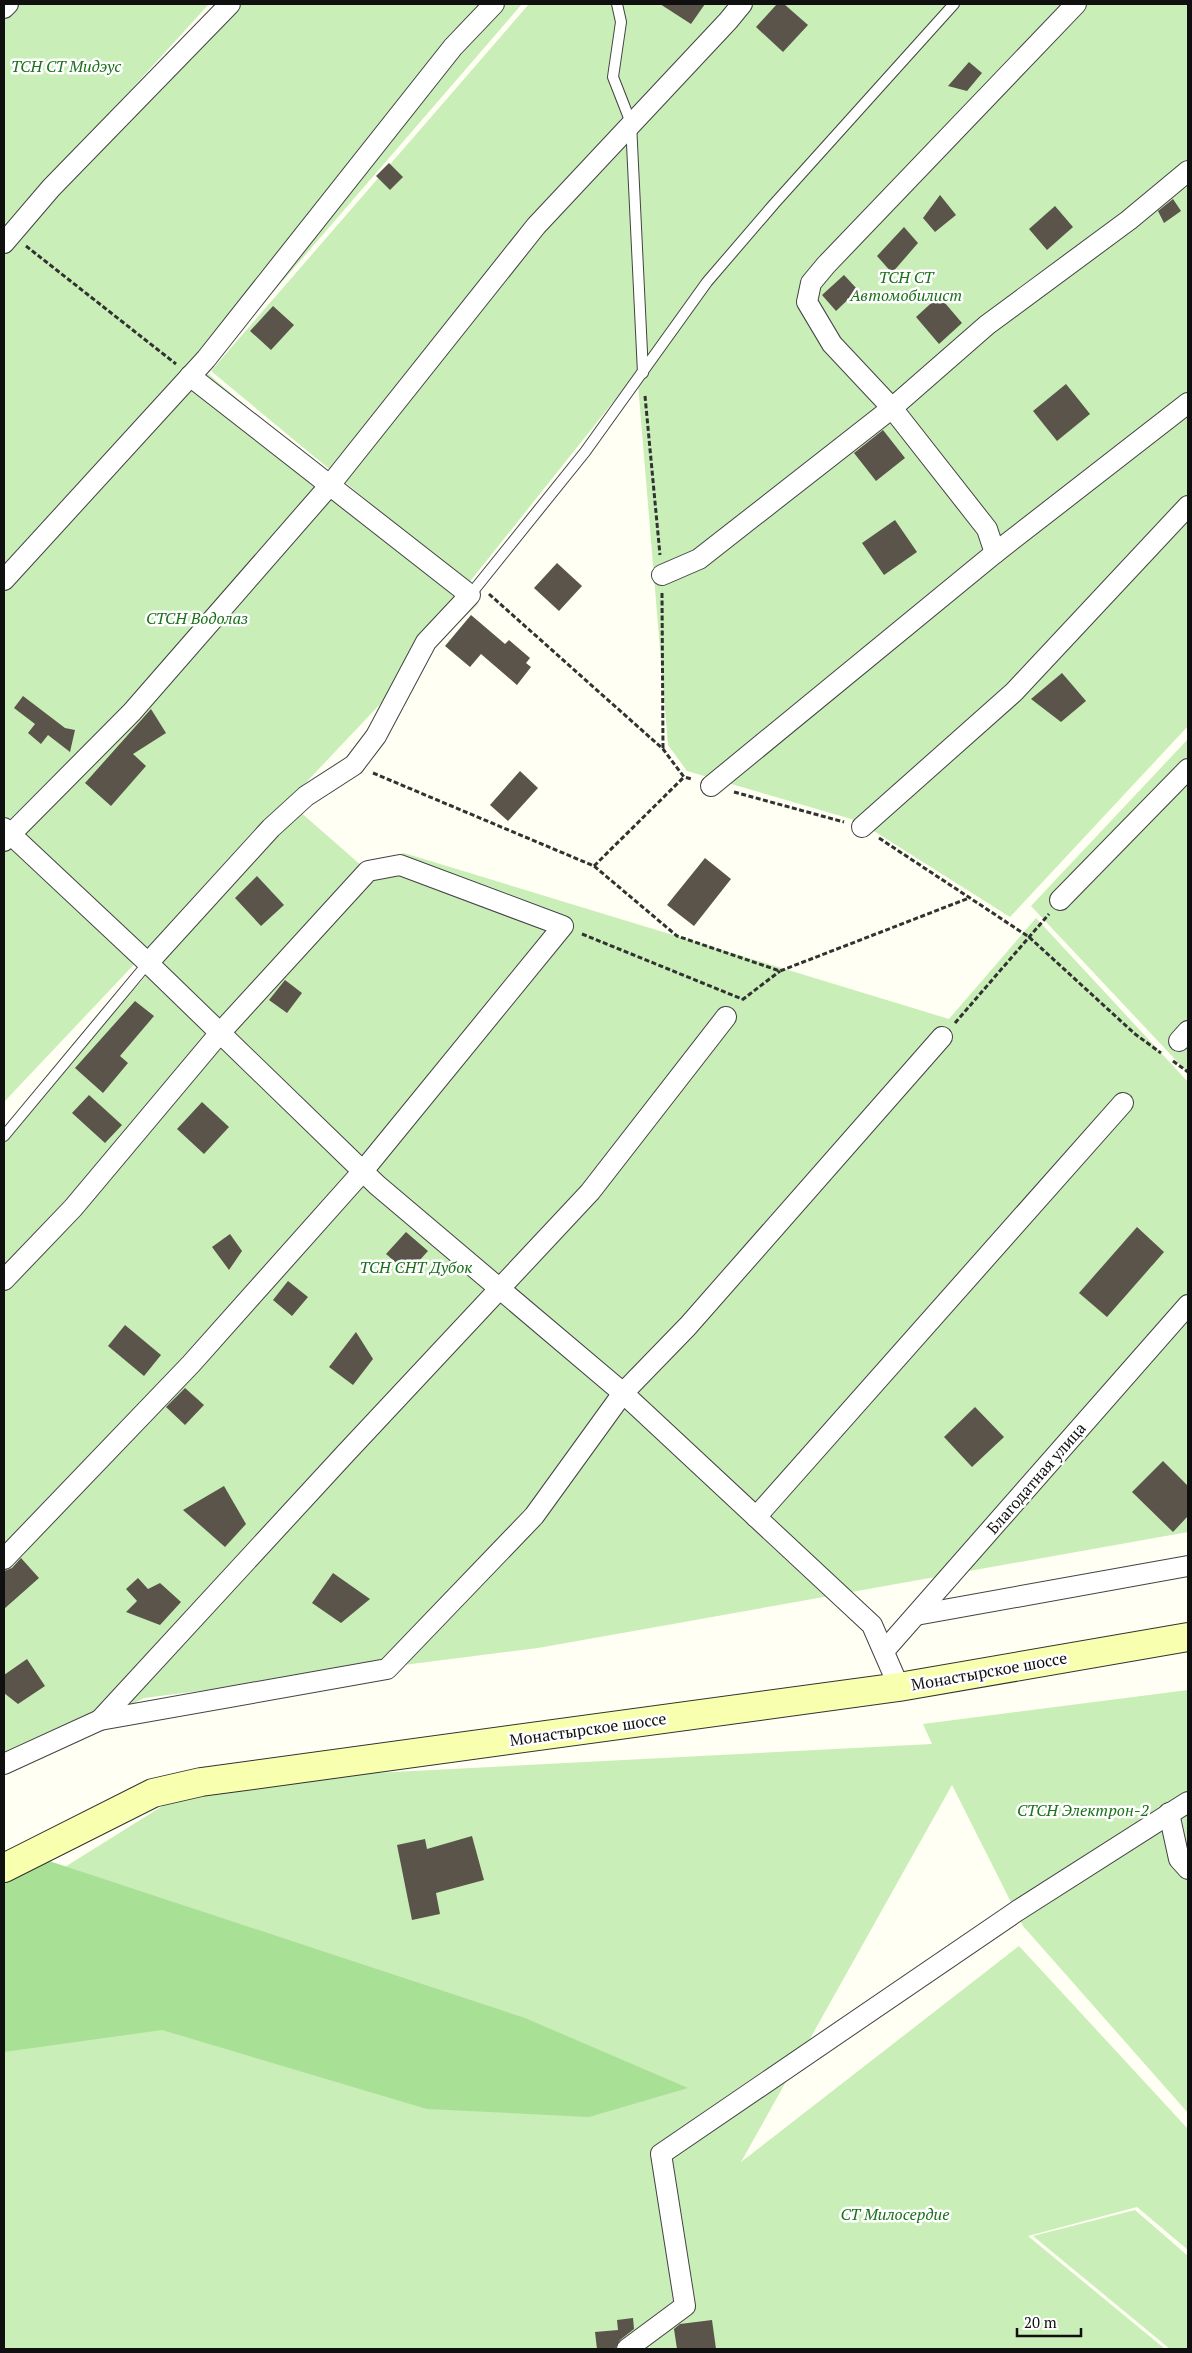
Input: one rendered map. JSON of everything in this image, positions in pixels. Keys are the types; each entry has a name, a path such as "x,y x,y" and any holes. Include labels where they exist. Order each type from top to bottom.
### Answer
{"main road":[{"name":"Монастырское шоссе","path":"4,1868 153,1793 201,1782 899,1686 1188,1637"}],"street":[{"path":"4,8 8,4"},
{"path":"7,239 51,188 230,4"},
{"path":"4,580 190,376 453,47 494,4"},
{"path":"742,4 536,226 330,485 132,712 6,835 148,963 219,1034 364,1171 624,1393 872,1625 899,1686"},
{"path":"995,553 987,530 892,408 832,344 807,302 811,283 991,91 1076,4"},
{"path":"662,575 699,559 892,408 987,326 1130,220 1188,171"},
{"path":"148,963 270,828 306,796 354,765 376,736 426,642 475,590 330,485 190,376"},
{"path":"711,786 995,553 1188,403"},
{"path":"862,827 1014,692 1188,506"},
{"path":"1060,900 1188,769"},
{"path":"4,1280 73,1208 219,1034 368,871 400,865 563,926 364,1171 191,1364 4,1559"},
{"path":"100,1720 590,1192 726,1017"},
{"path":"4,1764 100,1720 387,1670 534,1516 624,1393 688,1326 942,1037"},
{"path":"756,1516 1123,1103"},
{"name":"Благодатная улица","path":"884,1652 1188,1304"},
{"path":"916,1615 1187,1568 1188,1566"},
{"path":"628,2349 685,2306 661,2154 1017,1911 1188,1802"},
{"path":"1169,1813 1180,1859 1188,1869"}],"lane":[{"path":"617,4 621,22 613,77 631,123 643,374"},
{"path":"475,590 579,459 643,374 707,282 774,204 954,4"},
{"path":"4,1136 148,963"}],"path":[{"path":"7,239 190,376"},
{"path":"475,590 663,749 684,777 862,827 1029,937 1135,1034 1188,1072"},
{"path":"354,765 594,866 677,936 780,971"},
{"path":"594,866 684,777"},
{"path":"726,1017 742,999 780,971 969,898"},
{"path":"942,1037 1060,900"},
{"path":"563,926 742,999"}],"green space":[{"name":"ТСН СТ Мидэус","path":"4,4 209,4 4,229"},
{"name":"СТСН Водолаз","path":"218,4 522,4 205,371 478,604 435,646 4,1102 4,236"},
{"name":"ТСН СТ Автомобилист","path":"529,4 1188,4 1188,726 1010,917 858,821 687,771 668,745 637,372 468,584 211,371"},
{"path":"1188,739 1188,1073 1031,906"},
{"name":"ТСН СНТ Дубок","path":"298,810 363,867 404,853 949,1019 1036,918 1188,1082 1188,1532 538,1648 144,1698 4,1771 4,1131"},
{"path":"1188,1690 1188,2113 1023,1926 952,1785 741,2162 1019,1946 1188,2129 1188,2250 1137,2207 1028,2236 1165,2349 650,2349 650,2346 648,2349 4,2349 4,1905 201,1782 932,1744 923,1724"},
{"path":"37,1857 525,2018 688,2088 589,2117 427,2109 162,2030 4,2052 4,1877"},
{"path":"1135,2210 1188,2256 1188,2349 1170,2349 1033,2236"}],"building":[{"path":"660,4 705,4 691,24"},
{"path":"777,4 784,4 808,25 783,52 756,27"},
{"path":"969,62 982,73 967,91 948,86"},
{"path":"389,163 403,177 390,190 376,176"},
{"path":"940,195 956,215 935,232 923,218"},
{"path":"1173,199 1181,211 1164,223 1158,211"},
{"path":"1055,206 1073,227 1047,250 1029,229"},
{"path":"904,227 918,243 892,273 877,256"},
{"path":"844,275 858,290 836,311 822,295"},
{"path":"939,296 962,323 939,344 916,317"},
{"path":"273,306 294,325 271,350 250,331"},
{"path":"1066,384 1090,414 1057,441 1033,411"},
{"path":"883,430 905,458 876,481 854,453"},
{"path":"895,520 917,552 884,575 862,543"},
{"path":"557,563 582,586 559,611 534,588"},
{"path":"471,615 505,644 509,640 530,658 526,663 531,667 517,685 481,654 470,667 445,646"},
{"path":"1062,673 1086,701 1061,722 1031,699"},
{"path":"23,696 65,728 75,730 70,752 48,735 41,744 28,733 35,724 14,708"},
{"path":"151,709 166,733 133,754 146,766 111,806 85,783"},
{"path":"520,771 538,788 508,821 490,805"},
{"path":"705,858 731,879 694,926 667,905"},
{"path":"257,876 284,905 261,926 235,898"},
{"path":"285,980 302,993 287,1013 269,1000"},
{"path":"135,1001 154,1016 120,1056 128,1063 103,1093 75,1068"},
{"path":"89,1095 122,1125 105,1143 72,1113"},
{"path":"202,1102 229,1127 204,1154 177,1129"},
{"path":"1137,1227 1164,1252 1107,1317 1079,1293"},
{"path":"406,1232 428,1251 408,1273 386,1254"},
{"path":"230,1234 242,1251 229,1270 212,1247"},
{"path":"288,1281 308,1297 292,1316 273,1300"},
{"path":"125,1325 161,1355 144,1376 108,1346"},
{"path":"356,1332 373,1359 353,1385 329,1367"},
{"path":"185,1388 204,1405 185,1425 166,1407"},
{"path":"975,1407 1004,1437 972,1467 944,1437"},
{"path":"1163,1461 1188,1486 1188,1516 1173,1532 1132,1492"},
{"path":"224,1486 246,1524 225,1547 183,1510"},
{"path":"21,1558 39,1578 4,1609 4,1571 12,1568"},
{"path":"333,1573 370,1599 341,1623 312,1603"},
{"path":"138,1578 148,1589 160,1583 181,1602 160,1625 126,1612 137,1601 126,1589"},
{"path":"27,1659 45,1686 18,1704 4,1693 4,1675"},
{"path":"472,1836 484,1880 436,1893 440,1914 412,1920 397,1845 425,1839 427,1849"},
{"path":"633,2318 634,2329 620,2340 615,2349 597,2349 595,2332 618,2330 617,2320"},
{"path":"712,2320 716,2349 677,2349 674,2329 680,2324"}],"park label":[{"name":"СТСН Электрон-2","path":"1083,1810"},
{"name":"СТ Милосердие","path":"895,2214"}]}
